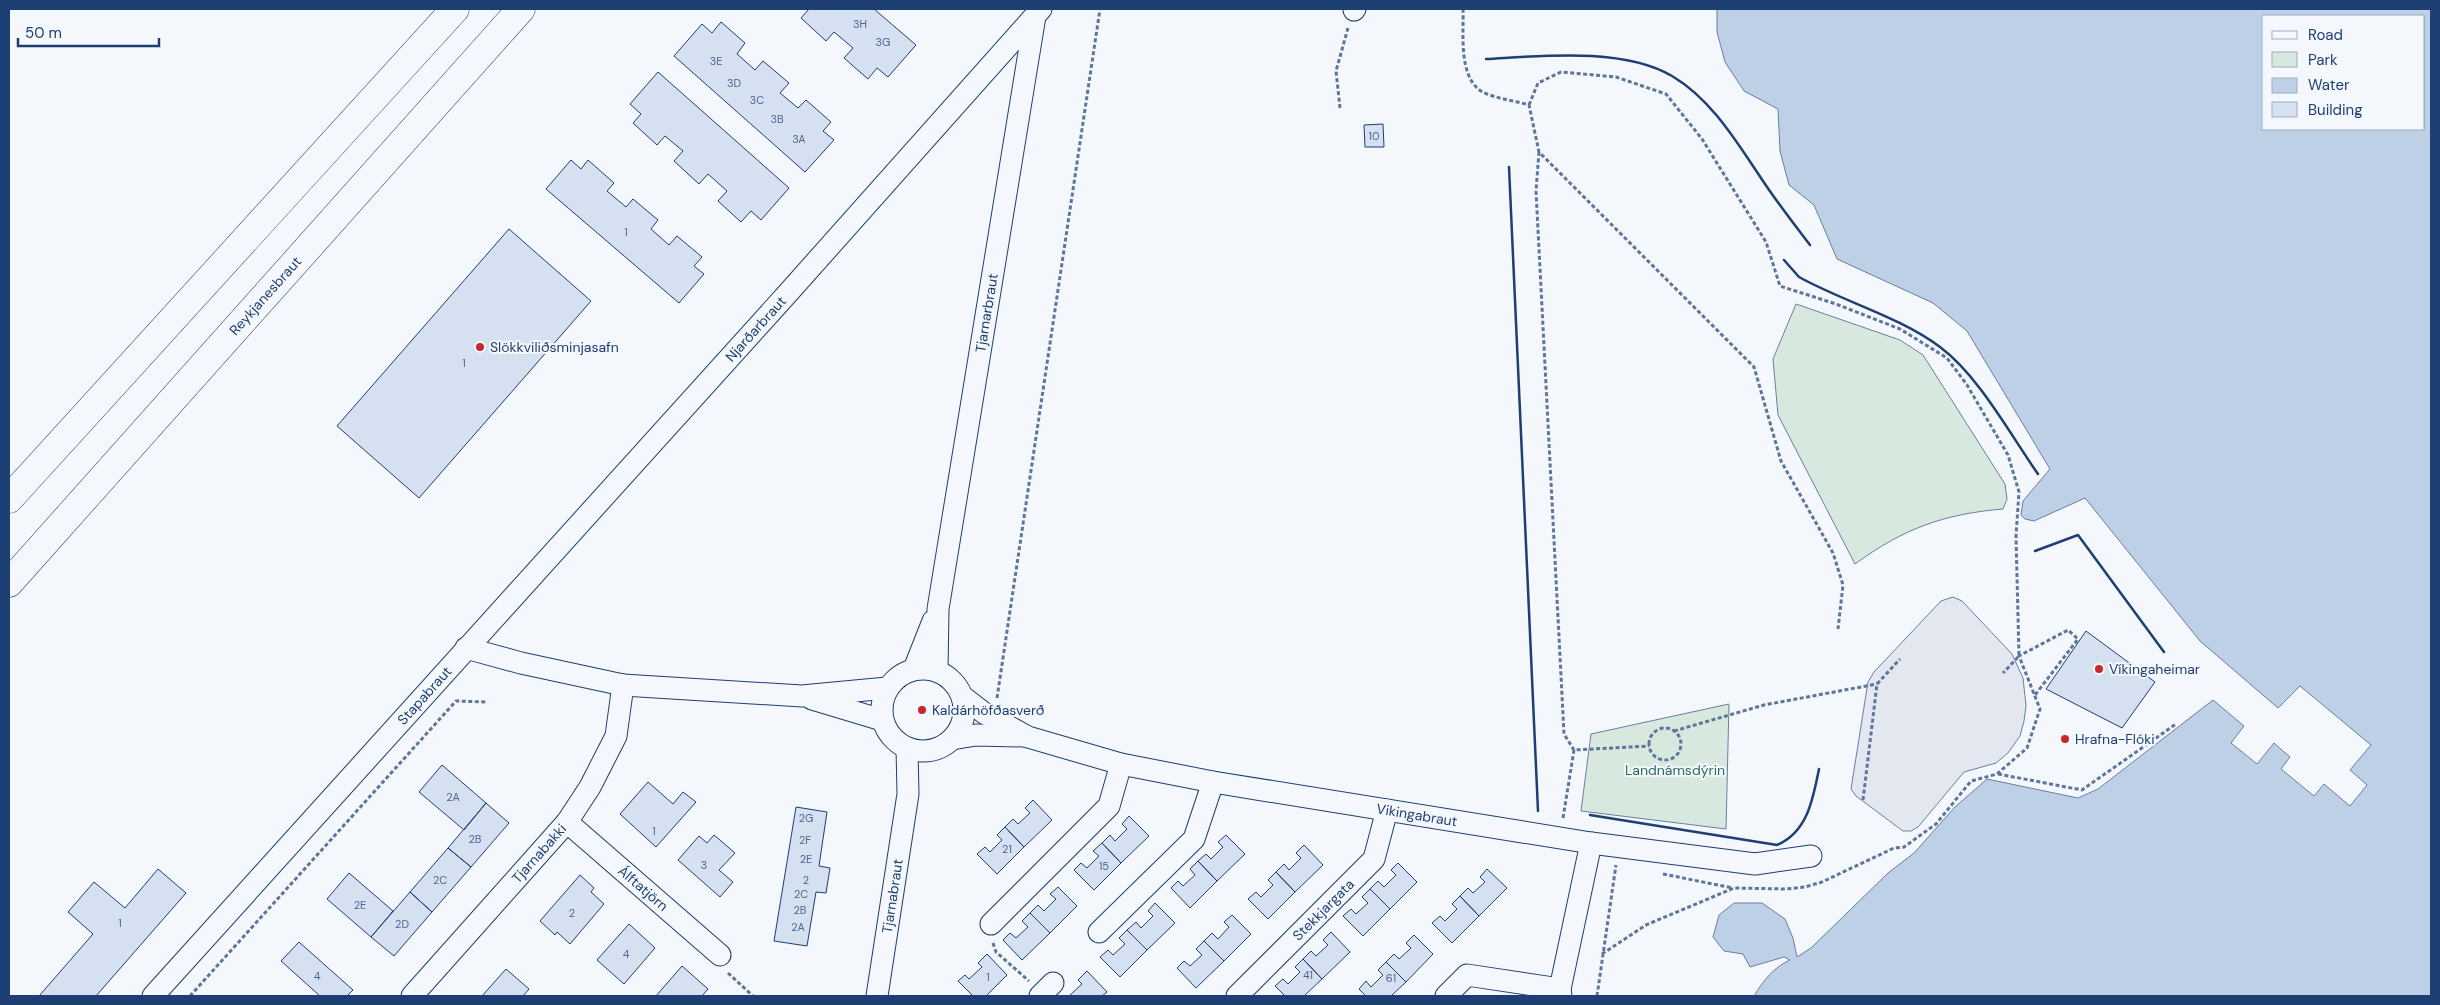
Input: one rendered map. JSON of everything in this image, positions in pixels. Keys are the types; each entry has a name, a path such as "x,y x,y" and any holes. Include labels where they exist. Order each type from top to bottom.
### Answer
{"highway":[{"path":"9,499 455,9"},
{"name":"Reykjanesbraut","path":"9,583 521,9"}],"street":[{"name":"Tjarnarbraut","path":"937,670 938,609 1038,12"},
{"name":"Njarðarbraut","path":"466,648 788,293 1038,12"},
{"name":"Tjarnarbraut","path":"914,669 938,609"},
{"path":"466,648 521,663 623,685 802,696 887,688"},
{"name":"Stapabraut","path":"153,996 466,648"},
{"path":"914,669 937,670 956,685 962,696 963,719 952,739 943,746 932,750 919,751 907,748 896,742 887,732 882,720 883,698 887,688 894,679 914,669"},
{"name":"Tjarnabakki","path":"412,996 567,822 590,787 616,736 623,685"},
{"path":"802,696 882,720"},
{"name":"Vikingabraut","path":"962,696 992,717 1028,737 1121,764 1213,782 1559,838 1589,851 1755,864 1811,856"},
{"name":"Vikingabraut","path":"952,739 976,734 1028,737"},
{"name":"Tjarnabraut","path":"877,996 908,794 907,748"},
{"name":"Tjarnabraut","path":"908,794 932,750"},
{"path":"991,924 1109,806 1121,764"},
{"path":"1099,932 1194,839 1213,782"},
{"name":"Stekkjargata","path":"1237,996 1374,859 1387,810"},
{"name":"Álftatjörn","path":"567,822 720,954"},
{"path":"1446,996 1467,975 1561,993 1589,851"}],"path":[{"path":"992,717 1002,675 1100,9"},
{"path":"1340,108 1336,71 1354,9"},
{"path":"1463,9 1466,67 1473,84 1487,94 1529,105"},
{"path":"1559,838 1574,750 1564,734 1536,191 1539,152 1529,105 1538,83 1561,72 1616,77 1666,94 1702,139 1766,242 1780,286 1836,304 1900,329 1947,358 1967,385 2008,455 2019,492 2016,536 2019,656 2040,710 2026,748 1997,774"},
{"path":"1539,152 1754,367 1780,461 1836,561 1843,585 1838,629"},
{"path":"2003,673 2019,656 2068,630 2078,639 2035,695"},
{"path":"1674,731 1680,740 1678,753 1669,760 1658,759 1650,751 1649,746 1650,737 1659,729 1664,728 1674,731 1764,704 1876,684 1900,659"},
{"path":"1863,800 1876,684"},
{"path":"190,996 456,701 486,702"},
{"path":"1661,874 1734,888 1786,890 1822,882 1894,848 1904,847 1936,824 1971,781 1997,774 2082,790 2176,724"},
{"path":"1574,750 1649,746"},
{"path":"1589,851 1616,865 1625,867"},
{"path":"1597,996 1616,865"},
{"path":"1602,954 1646,925 1734,888"},
{"path":"991,924 992,941 996,952 1045,991"},
{"path":"720,954 725,971 753,996"}],"green space":[{"path":"1796,304 1900,340 1923,355 2005,484 2007,499 2003,509 1961,515 1925,525 1890,541 1855,564 1778,415 1773,359"},
{"name":"Landnámsdýrin","path":"1729,704 1726,829 1581,811 1591,734"}],"shaded area":[{"path":"1953,597 1962,601 2012,654 2023,678 2026,706 2024,721 2020,736 2008,753 1996,763 1964,772 1918,827 1911,831 1903,831 1856,796 1851,789 1868,682 1874,672 1941,601"}],"water":[{"path":"1717,9 2431,9 2431,996 1754,996 1769,975 1779,966 1790,960 1784,957 1750,967 1743,954 1724,951 1713,937 1719,915 1734,903 1762,903 1785,919 1793,938 1797,957 1811,948 1888,873 1914,853 1955,807 1987,779 2078,798 2098,789 2213,700 2244,726 2231,743 2257,764 2274,743 2290,757 2281,769 2314,796 2324,784 2350,806 2367,785 2350,770 2371,745 2300,686 2278,708 2200,641 2085,498 2034,521 2025,519 2021,515 2023,501 2050,469 1967,331 1933,303 1837,259 1814,205 1789,185 1780,151 1778,109 1744,91 1725,62 1717,32"}],"building":[{"path":"809,9 874,9 916,45 888,77 877,68 868,79 844,58 853,48 834,32 826,41 801,18"},
{"path":"721,22 745,43 737,54 755,70 763,61 789,83 780,93 798,108 806,100 831,122 823,131 834,140 805,172 674,56 702,24 712,33"},
{"path":"658,72 789,188 761,220 751,211 741,222 718,201 727,191 708,174 699,184 674,161 683,151 665,136 657,145 633,123 641,114 630,104"},
{"path":"1383,124 1384,147 1365,147 1364,125"},
{"path":"571,160 581,169 588,160 614,183 607,191 626,207 633,199 658,220 651,229 669,245 677,236 702,257 694,266 704,274 679,303 546,189"},
{"path":"509,229 591,301 419,498 337,426"},
{"name":"Víkingaheimar","path":"2086,631 2155,682 2122,728 2046,689"},
{"path":"442,765 486,803 464,830 419,792"},
{"path":"648,782 673,804 683,792 696,802 656,847 620,814"},
{"path":"1033,800 1052,820 1024,847 1005,827 1013,819 1018,824 1030,813 1025,808"},
{"path":"486,803 509,823 471,867 448,848"},
{"path":"796,807 827,812 819,866 830,868 826,893 816,892 807,946 774,941"},
{"path":"1129,816 1149,836 1121,863 1102,843 1110,835 1115,841 1127,829 1122,824"},
{"path":"1005,827 1024,847 997,874 977,854 985,847 990,852 1002,840 997,835"},
{"path":"714,835 735,853 719,870 733,882 720,897 678,860 699,836 707,843"},
{"path":"1226,835 1245,854 1217,881 1198,861 1206,854 1211,859 1223,847 1218,842"},
{"path":"1102,843 1121,863 1094,890 1074,870 1081,863 1087,868 1099,856 1093,851"},
{"path":"1304,845 1323,865 1295,892 1276,872 1284,864 1289,870 1301,858 1296,853"},
{"path":"448,848 471,867 432,912 410,892"},
{"path":"1198,861 1217,881 1190,908 1171,888 1178,881 1183,886 1195,875 1190,869"},
{"path":"1398,863 1417,882 1390,909 1370,889 1378,881 1384,887 1396,875 1391,870"},
{"path":"158,869 186,893 96,996 39,996 93,934 68,912 94,882 125,908"},
{"path":"1487,869 1507,888 1479,916 1460,896 1468,888 1473,893 1485,882 1480,877"},
{"path":"1276,872 1295,892 1268,919 1248,899 1256,892 1261,897 1273,885 1268,880"},
{"path":"349,873 393,911 371,937 327,899"},
{"path":"580,875 594,888 591,892 604,904 570,944 557,932 555,935 540,921"},
{"path":"1058,887 1077,906 1050,933 1030,913 1038,905 1044,911 1056,899 1050,894"},
{"path":"1370,889 1390,909 1363,936 1343,916 1351,909 1356,914 1368,903 1362,897"},
{"path":"410,892 432,912 394,956 371,937"},
{"path":"1460,896 1479,916 1452,943 1432,923 1440,916 1445,921 1457,909 1452,904"},
{"path":"1155,903 1175,923 1147,950 1127,930 1136,922 1141,928 1153,916 1148,911"},
{"path":"1030,913 1050,933 1022,960 1003,940 1010,933 1016,938 1028,927 1022,921"},
{"path":"1232,915 1251,934 1224,961 1204,941 1212,933 1218,939 1229,927 1224,922"},
{"path":"629,924 655,948 624,984 597,960"},
{"path":"1127,930 1147,950 1120,977 1100,957 1108,950 1113,955 1125,944 1119,938"},
{"path":"1331,932 1350,952 1322,979 1303,959 1311,951 1316,956 1328,945 1323,940"},
{"path":"1414,935 1433,954 1406,982 1386,962 1394,954 1399,959 1411,948 1406,943"},
{"path":"1204,941 1224,961 1196,988 1177,968 1184,961 1190,966 1202,955 1196,949"},
{"path":"299,942 353,990 347,996 320,996 281,961"},
{"path":"987,954 1007,975 986,996 973,996 958,981 965,975 969,979 982,967 978,963"},
{"path":"1303,959 1322,979 1304,996 1285,996 1275,986 1283,979 1288,984 1300,972 1295,967"},
{"path":"1386,962 1406,982 1391,996 1366,996 1359,989 1366,981 1371,987 1383,975 1378,970"},
{"path":"682,966 708,989 702,996 656,996"},
{"path":"506,969 529,989 523,996 482,996"},
{"path":"1087,971 1107,992 1102,996 1069,996 1082,984 1078,980"}],"wall":[{"path":"1486,59 1556,55 1606,57 1652,67 1672,76 1699,96 1722,122 1810,245"},
{"path":"1509,167 1538,811"},
{"path":"1784,260 1799,277 1889,318 1924,336 1940,347 1954,359 1980,389 2038,474"},
{"path":"2035,551 2078,535 2164,652"},
{"path":"1590,815 1777,845 1796,832 1802,823 1811,802 1819,769"}],"place":[{"name":"Slökkviliðsminjasafn","path":"480,347"},
{"name":"Víkingaheimar","path":"2099,669"},
{"name":"Kaldárhöfðasverð","path":"922,710"},
{"name":"Hrafna-Flóki","path":"2065,739"}]}
